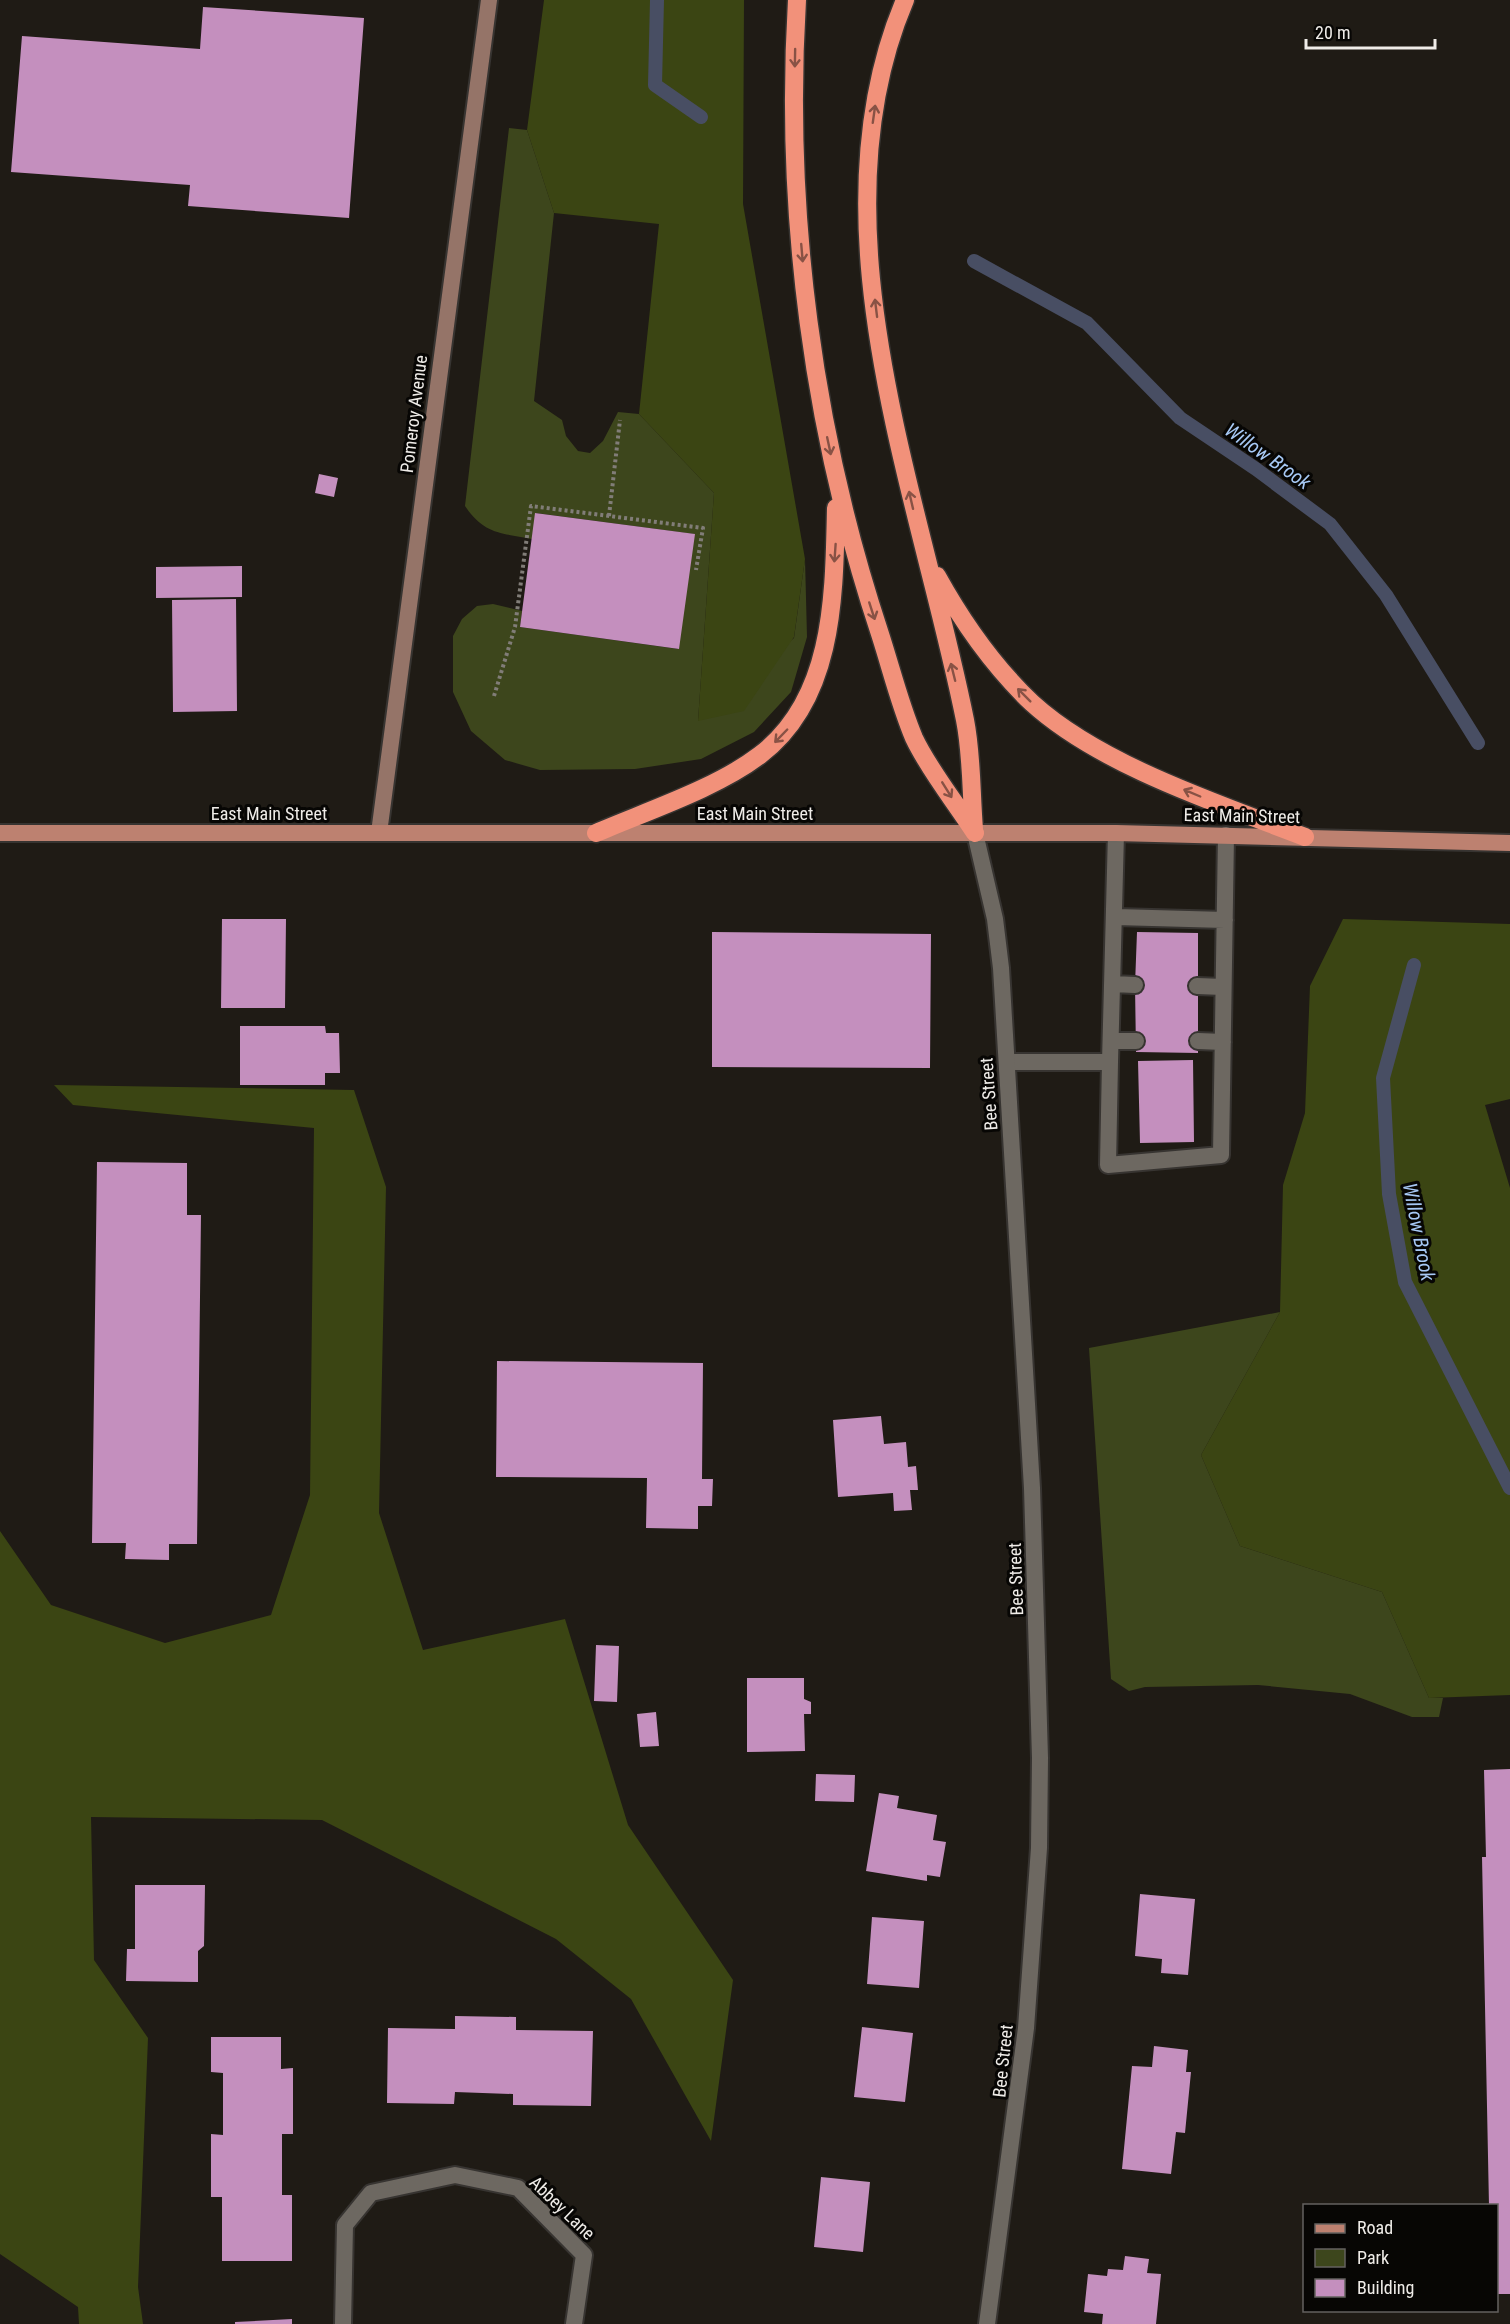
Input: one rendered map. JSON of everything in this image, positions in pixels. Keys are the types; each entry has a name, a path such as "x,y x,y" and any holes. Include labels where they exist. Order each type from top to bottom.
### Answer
{"highway":[{"path":"797,0 794,91 802,257 811,340 835,473 860,572 915,738 975,833"},
{"path":"905,0 886,51 873,116 868,196 869,235 887,384 925,556 966,722 975,833"},
{"path":"596,833 679,798 744,765 775,742 798,717 815,682 826,636 835,541 835,473"},
{"path":"925,556 961,619 983,649 1018,689 1050,718 1145,772 1305,837"}],"main road":[{"name":"Pomeroy Avenue","path":"379,833 489,0"},
{"name":"East Main Street","path":"0,833 1116,833 1510,843"}],"street":[{"name":"Bee Street","path":"975,833 995,919 1007,1062 1032,1488 1040,1758 1038,1870 1026,2028 987,2324"},
{"path":"1116,833 1116,917 1108,1165 1221,1155 1226,835"},
{"path":"1116,917 1225,920"},
{"path":"1113,984 1135,985"},
{"path":"1197,986 1223,987"},
{"path":"1112,1041 1136,1041"},
{"path":"1198,1041 1223,1042"},
{"path":"1007,1062 1110,1062"},
{"name":"Abbey Lane","path":"343,2324 345,2225 371,2193 455,2175 518,2188 584,2254 573,2324"}],"path":[{"path":"609,516 620,420"},
{"path":"494,696 515,627 531,506 703,528 696,570"}],"green space":[{"path":"544,0 744,0 743,204 805,559 794,637 744,711 698,721 714,493 639,414 659,224 554,213 527,130"},
{"path":"509,128 527,130 554,213 534,401 562,420 566,436 578,451 590,453 603,441 618,412 639,414 714,493 698,721 794,638 805,559 807,637 791,692 754,732 701,759 635,769 540,770 505,760 471,731 453,692 453,636 462,619 477,606 493,604 522,611 520,627 678,649 694,534 536,513 532,539 494,531 479,522 465,506"},
{"path":"1343,919 1510,924 1510,1099 1485,1105 1510,1188 1510,1695 1429,1698 1382,1592 1240,1546 1201,1455 1280,1312 1283,1185 1305,1113 1310,986"},
{"path":"54,1085 354,1090 386,1187 379,1513 423,1650 565,1619 628,1825 733,1980 711,2141 631,1999 556,1939 322,1820 91,1817 94,1960 148,2038 138,2287 143,2324 79,2324 78,2307 0,2254 0,1531 51,1605 165,1643 271,1615 310,1495 314,1128 73,1105"},
{"path":"1280,1312 1201,1455 1240,1546 1382,1592 1429,1698 1443,1698 1439,1717 1412,1717 1350,1694 1258,1685 1145,1687 1129,1691 1111,1679 1089,1348"}],"building":[{"path":"203,7 364,18 349,218 188,206 190,185 11,172 22,36 200,49"},
{"path":"319,474 338,478 334,497 315,493"},
{"path":"535,513 695,534 679,649 520,627"},
{"path":"242,566 242,597 156,598 156,567"},
{"path":"236,599 237,711 173,712 172,600"},
{"path":"222,919 286,919 285,1008 221,1008"},
{"path":"712,932 931,934 930,1068 712,1067"},
{"path":"1137,932 1198,933 1198,1053 1136,1052"},
{"path":"240,1026 325,1026 326,1033 339,1033 340,1073 325,1073 325,1085 240,1085"},
{"path":"1193,1060 1194,1142 1140,1143 1138,1061"},
{"path":"97,1162 187,1163 187,1215 201,1215 197,1544 169,1544 169,1560 125,1559 126,1543 92,1543"},
{"path":"497,1361 703,1363 702,1479 713,1479 712,1506 698,1506 698,1529 646,1528 647,1478 496,1477"},
{"path":"881,1416 884,1444 906,1442 908,1467 916,1466 918,1490 910,1490 912,1510 894,1511 893,1493 838,1497 833,1420"},
{"path":"596,1645 619,1646 617,1702 594,1701"},
{"path":"747,1678 804,1678 804,1699 811,1702 811,1714 804,1714 805,1751 747,1752"},
{"path":"656,1712 659,1746 640,1747 637,1714"},
{"path":"1510,1769 1510,2294 1498,2294 1498,2204 1489,2204 1482,1857 1486,1857 1484,1770"},
{"path":"816,1774 855,1775 854,1802 815,1801"},
{"path":"879,1793 899,1796 897,1808 937,1815 933,1840 946,1842 940,1877 927,1875 927,1881 866,1871"},
{"path":"135,1885 205,1885 204,1946 198,1951 198,1982 126,1981 127,1949 135,1949"},
{"path":"1140,1894 1195,1899 1188,1975 1161,1973 1162,1959 1135,1956"},
{"path":"872,1917 924,1921 919,1988 867,1984"},
{"path":"455,2016 516,2017 516,2030 593,2031 591,2106 513,2105 513,2094 455,2092 454,2104 387,2103 388,2028 455,2029"},
{"path":"862,2027 913,2033 905,2102 854,2097"},
{"path":"211,2037 281,2037 281,2069 293,2068 293,2134 282,2134 282,2195 292,2195 292,2261 222,2261 222,2197 211,2197 211,2134 223,2135 223,2073 211,2072"},
{"path":"1154,2046 1188,2050 1186,2072 1191,2072 1185,2133 1176,2132 1171,2174 1122,2169 1132,2066 1152,2067"},
{"path":"821,2177 870,2182 863,2252 814,2247"},
{"path":"1125,2256 1149,2259 1147,2273 1161,2274 1156,2324 1102,2324 1103,2314 1084,2312 1088,2274 1107,2276 1108,2269 1123,2270"},
{"path":"292,2319 292,2324 235,2324 235,2322"}],"waterway":[{"name":"Willow Brook","path":"657,0 655,85 701,117"},
{"name":"Willow Brook","path":"974,261 1087,323 1180,418 1256,469 1330,524 1386,595 1478,743"},
{"name":"Willow Brook","path":"1414,965 1383,1078 1389,1194 1405,1282 1510,1488"}]}
